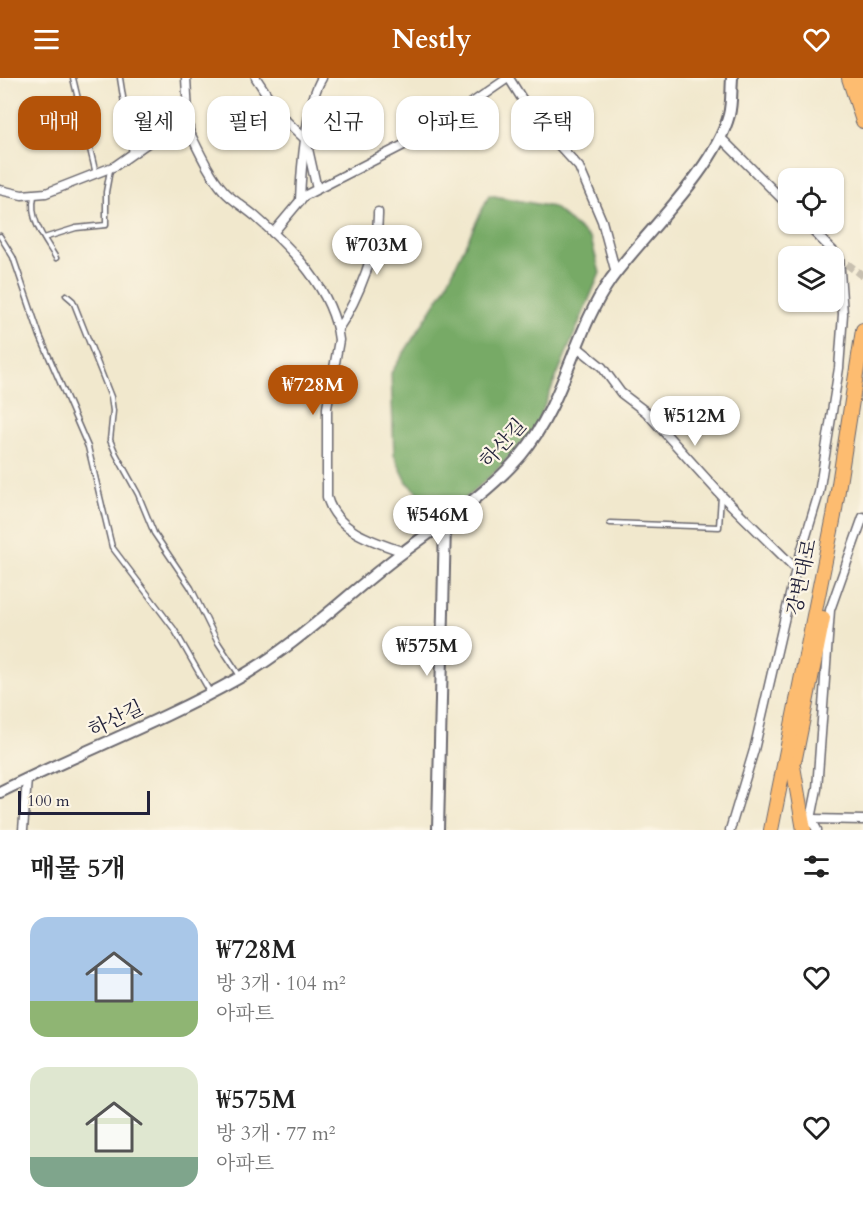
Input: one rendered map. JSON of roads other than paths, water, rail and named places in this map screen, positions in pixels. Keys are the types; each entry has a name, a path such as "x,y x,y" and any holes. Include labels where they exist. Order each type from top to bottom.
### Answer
{"highway":[{"path":"849,78 863,121"},
{"path":"861,78 863,90"},
{"name":"강변대로","path":"771,830 834,516 863,330"},
{"name":"강변대로","path":"778,830 793,766 863,403"},
{"path":"793,766 808,825"},
{"path":"765,830 780,790"}],"street":[{"path":"186,78 187,96"},
{"path":"256,78 281,116 302,136"},
{"path":"315,96 322,78"},
{"path":"273,233 300,201 317,189 431,132 508,78 534,118 579,167 602,221 616,273"},
{"name":"하산길","path":"0,792 240,677 300,636 404,552 445,524 520,456 542,428 600,294 708,161 729,114 732,78"},
{"path":"720,137 778,195"},
{"path":"195,142 225,192 273,233 309,270 324,295 338,329 338,354 327,408 327,497 331,508 345,526 404,552"},
{"path":"0,190 34,196 96,175 139,150"},
{"path":"300,201 304,150"},
{"path":"308,150 317,189"},
{"path":"338,329 352,306 372,249 378,226 378,212"},
{"path":"816,234 828,246"},
{"path":"730,830 754,750 796,569 819,493 839,368 843,312"},
{"path":"576,346 602,367 621,393 646,412 721,495 796,569"},
{"path":"808,825 817,789 830,610 863,517"},
{"path":"438,830 445,524"},
{"path":"23,830 27,779"},
{"path":"808,825 824,819 863,820"},
{"path":"808,825 817,830"}],"lane":[{"path":"73,78 96,175"},
{"path":"120,78 133,155"},
{"path":"44,238 76,228 106,225 106,192 111,168"},
{"path":"34,196 33,212 56,258"},
{"path":"0,236 13,257 43,344 88,447 112,547 174,629 210,692"},
{"path":"66,295 73,301 111,397 113,411 110,440 116,454 138,494 154,533 191,588 217,641 240,677"},
{"path":"610,523 719,527 721,495"}],"tunnel":[{"path":"847,264 863,276"}]}
